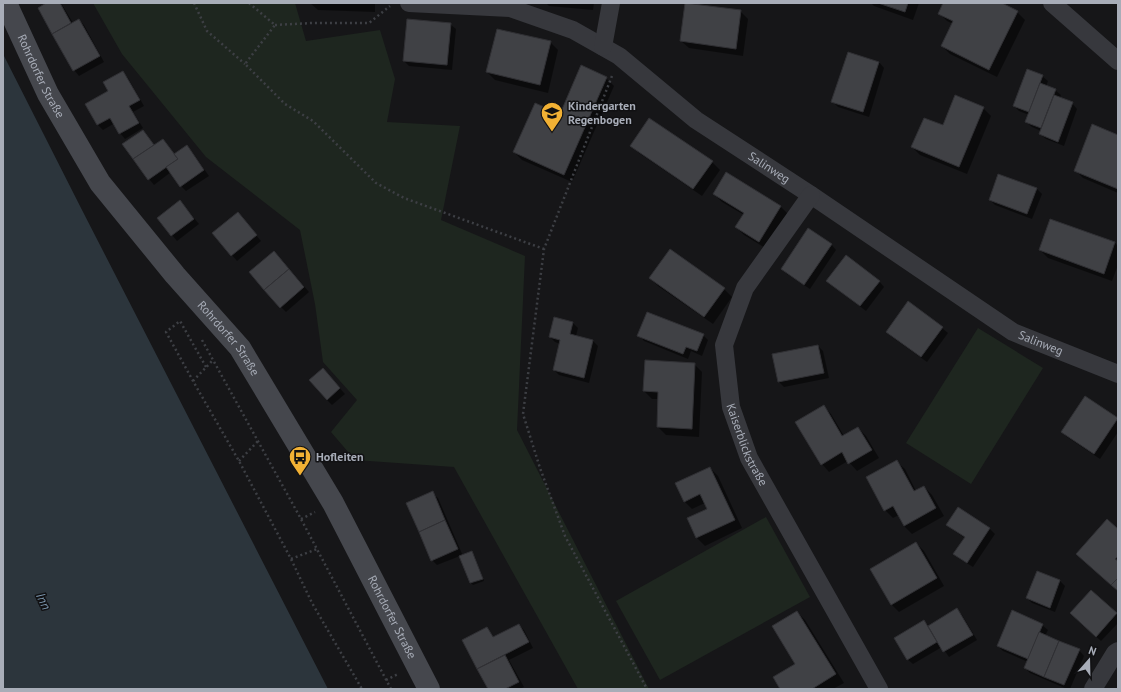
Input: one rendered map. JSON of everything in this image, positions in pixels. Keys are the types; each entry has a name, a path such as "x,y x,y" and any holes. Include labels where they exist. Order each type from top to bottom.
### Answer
{"main road":[{"name":"Rohrdorfer Straße","path":"6,3 48,94 100,183 175,275 240,348 333,503 429,689"}],"street":[{"name":"Salinweg","path":"409,3 510,8 573,30 620,56 696,120 811,195 1013,332 1118,374"},
{"path":"603,47 611,3"},
{"path":"1052,3 1118,61"},
{"name":"Kaiserblickstraße","path":"811,195 744,288 724,346 732,407 749,458 879,689"},
{"path":"1094,689 1115,653 1118,651"}],"path":[{"path":"194,3 207,31 245,64 285,104 313,121 376,183 404,198 544,249"},
{"path":"249,3 275,26"},
{"path":"245,64 275,26 312,22 369,23 395,3"},
{"path":"620,56 544,249 523,414 540,468 565,536 647,689"},
{"path":"206,367 180,321 166,332 239,461 291,559 312,603 362,689"},
{"path":"202,339 317,549 391,689"},
{"path":"193,381 213,360"},
{"path":"239,461 258,441"},
{"path":"291,559 317,549"}],"shaded area":[{"path":"93,3 295,3 306,41 380,30 395,79 387,122 460,126 441,220 525,256 517,430 649,689 578,689 454,467 355,460 331,432 357,400 323,362 315,304 300,230 206,157 122,54"},
{"path":"978,328 1043,368 971,484 906,443"},
{"path":"766,517 810,597 660,680 616,601"}],"water":[{"name":"Inn","path":"3,54 82,210 328,689 3,689"}],"building":[{"path":"46,3 60,3 71,23 52,34 38,8"},
{"path":"685,3 741,10 736,49 680,41"},
{"path":"878,3 908,3 905,12"},
{"path":"943,3 1002,3 1018,11 989,70 941,46 953,21 938,14"},
{"path":"79,19 100,56 73,71 52,34"},
{"path":"407,19 451,23 447,65 403,61"},
{"path":"497,29 551,41 540,85 486,72"},
{"path":"848,52 879,62 863,112 831,102"},
{"name":"Kindergarten Regenbogen","path":"581,65 607,77 564,175 513,152 535,103 560,114"},
{"path":"1027,69 1043,75 1029,112 1013,106"},
{"path":"123,71 140,100 129,106 139,123 119,134 110,118 97,125 85,104 108,91 103,82"},
{"path":"1040,83 1056,89 1041,128 1025,122"},
{"path":"955,95 984,107 959,167 911,147 924,118 943,125"},
{"path":"1054,95 1073,102 1058,142 1039,134"},
{"path":"649,118 713,161 693,189 630,146"},
{"path":"1092,124 1118,135 1118,189 1074,171"},
{"path":"143,130 154,145 133,159 122,144"},
{"path":"163,139 178,159 148,180 133,159"},
{"path":"187,145 204,170 180,187 166,167 178,159 174,154"},
{"path":"726,172 781,206 759,242 735,227 744,213 713,194"},
{"path":"998,174 1037,188 1027,214 989,200"},
{"path":"180,200 194,219 171,236 157,218"},
{"path":"238,212 257,235 231,256 212,233"},
{"path":"1050,219 1115,242 1104,274 1039,250"},
{"path":"808,228 832,244 804,285 781,269"},
{"path":"670,249 725,288 704,317 649,278"},
{"path":"274,251 289,269 264,290 249,272"},
{"path":"846,255 880,281 860,306 826,281"},
{"path":"289,269 304,287 280,308 264,290"},
{"path":"908,301 943,327 921,357 886,332"},
{"path":"647,312 704,334 697,351 686,347 683,354 637,336"},
{"path":"554,317 573,322 570,334 593,340 584,378 553,370 560,340 549,337"},
{"path":"818,345 824,373 778,382 772,354"},
{"path":"645,360 695,363 692,429 657,427 658,392 643,391"},
{"path":"323,368 340,388 327,400 309,380"},
{"path":"1085,396 1118,418 1094,454 1061,432"},
{"path":"824,405 842,436 858,427 872,450 848,464 842,452 821,465 795,422"},
{"path":"897,460 914,491 924,486 936,508 904,526 893,506 884,511 866,477"},
{"path":"710,467 735,520 696,538 687,518 707,509 700,494 684,502 675,483"},
{"path":"433,491 445,520 419,532 406,503"},
{"path":"958,507 990,528 967,563 953,554 965,537 946,525"},
{"path":"1107,519 1118,529 1118,556 1115,559 1118,561 1118,578 1111,585 1076,554"},
{"path":"445,520 458,549 431,561 419,532"},
{"path":"916,542 937,578 891,605 870,569"},
{"path":"472,551 483,579 470,583 459,556"},
{"path":"1037,571 1060,580 1050,608 1026,598"},
{"path":"1118,578 1118,591 1111,585"},
{"path":"1091,590 1117,613 1096,637 1070,613"},
{"path":"957,608 973,635 943,652 928,626"},
{"path":"1012,610 1043,624 1028,659 997,646"},
{"path":"797,611 836,674 812,689 780,689 773,677 795,664 772,626"},
{"path":"924,620 937,642 907,660 894,638"},
{"path":"519,624 529,642 477,669 462,640 487,627 493,637"},
{"path":"1039,632 1059,641 1044,677 1024,668"},
{"path":"1059,641 1080,649 1064,685 1044,677"},
{"path":"505,655 519,682 505,689 488,689 477,669"}],"place":[{"name":"Kindergarten Regenbogen","path":"552,132"},
{"name":"Hofleiten","path":"300,476"}]}
